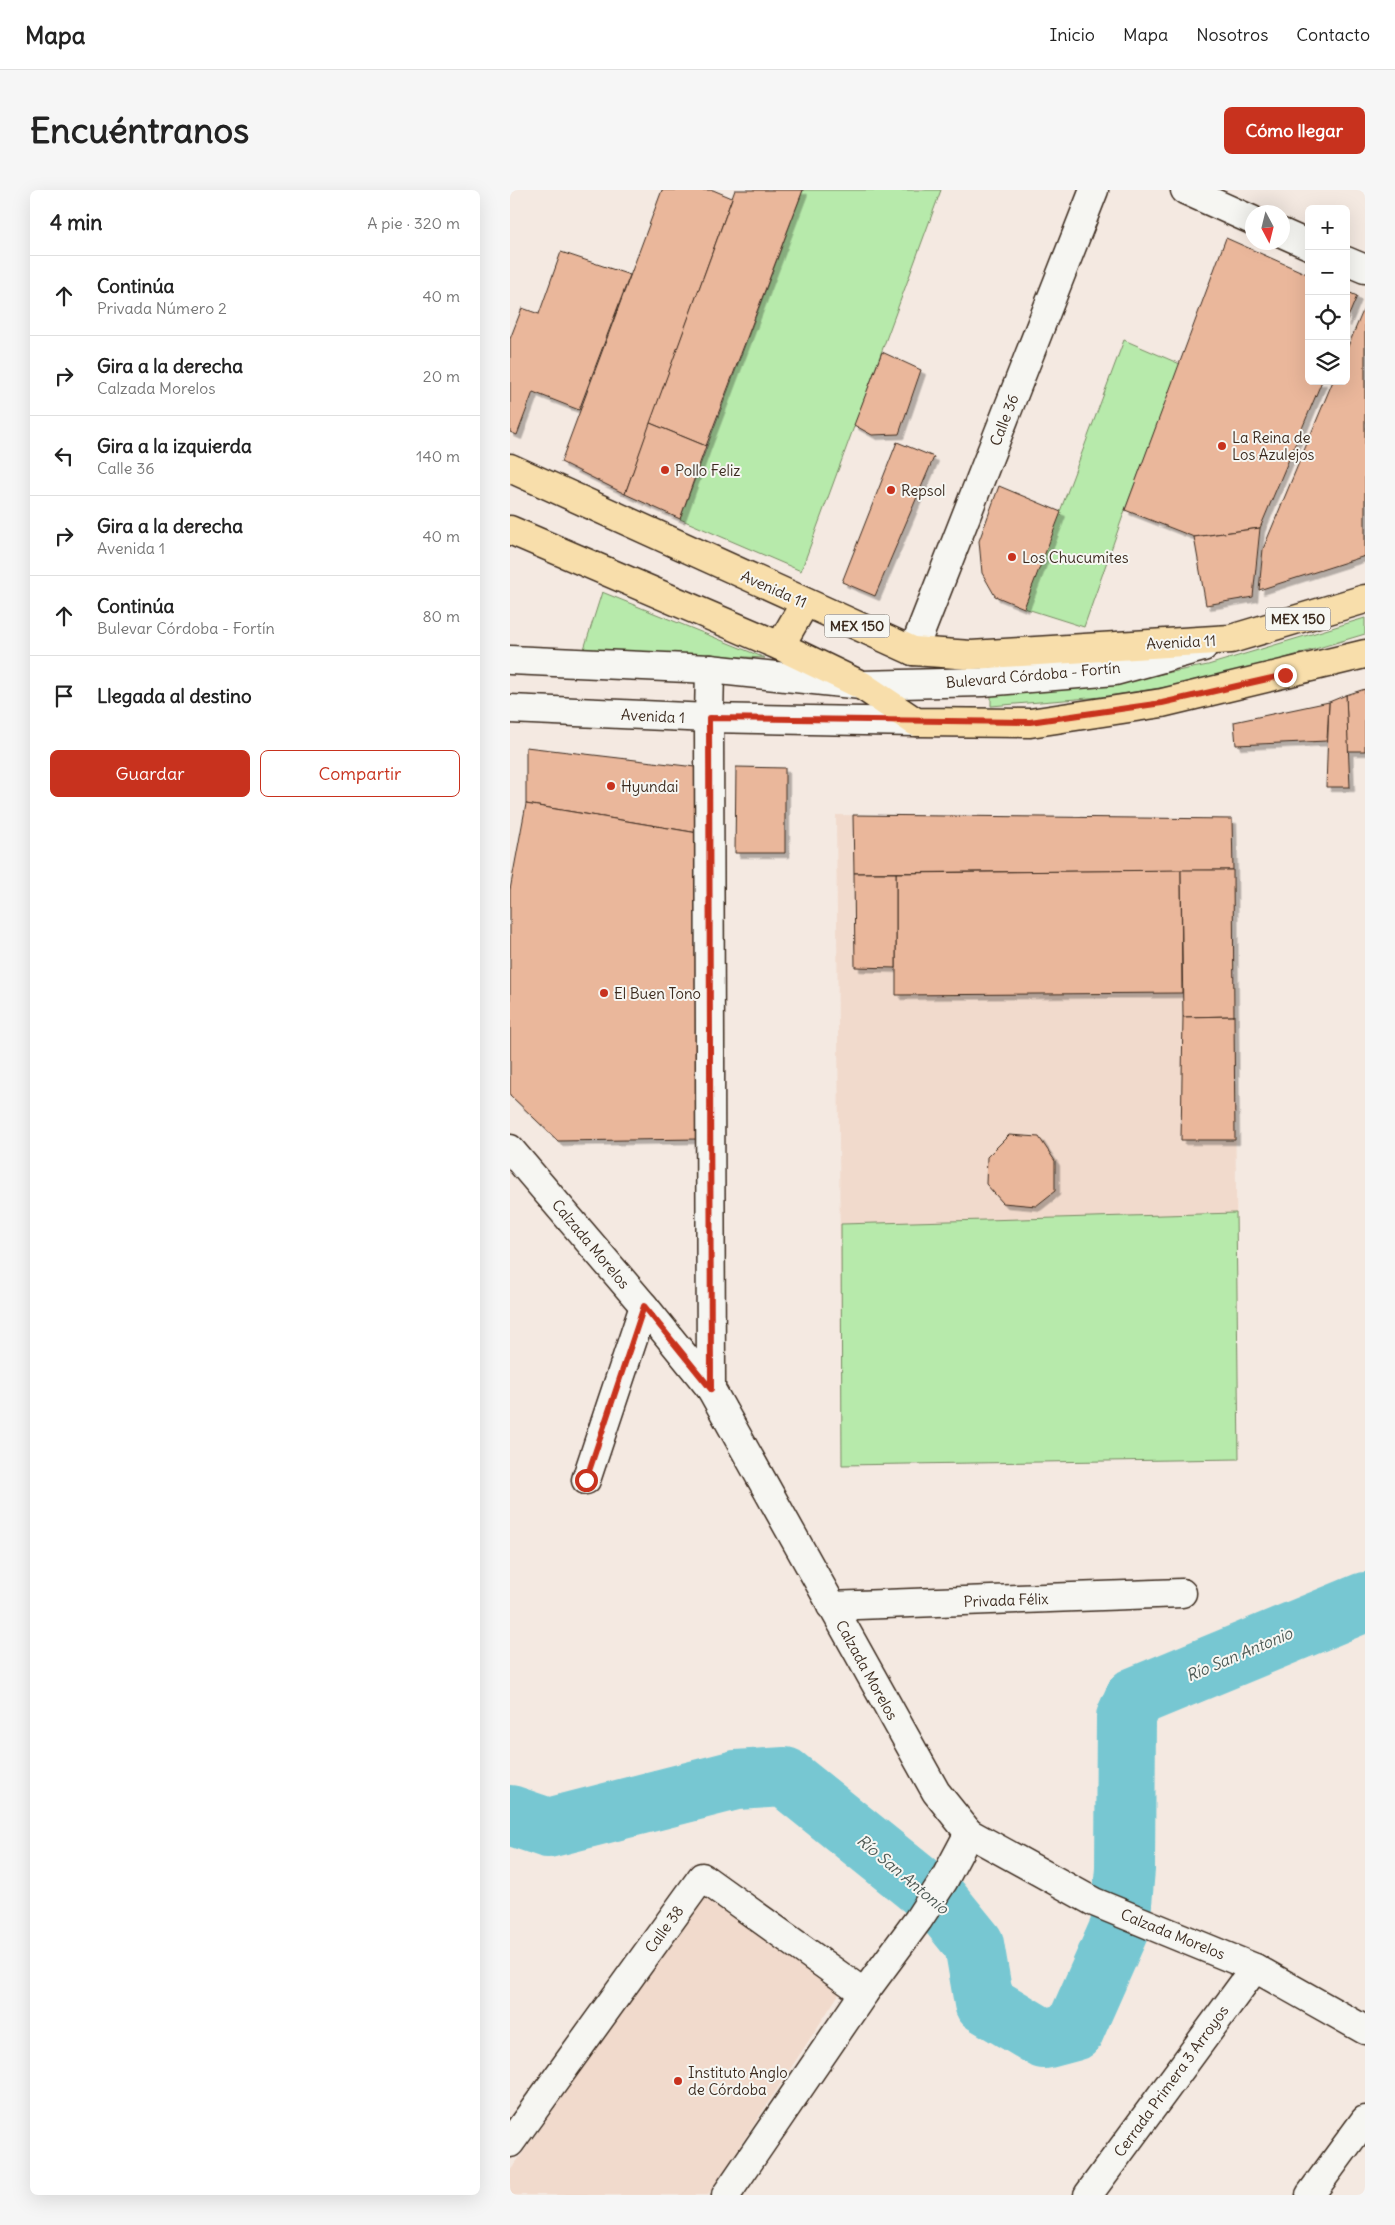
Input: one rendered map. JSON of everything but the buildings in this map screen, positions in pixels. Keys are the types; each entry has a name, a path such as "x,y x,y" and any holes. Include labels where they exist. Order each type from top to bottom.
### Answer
{"main road":[{"name":"Avenida 11","path":"510,468 913,651 971,655 1231,639"},
{"path":"510,530 780,646 862,685 916,722 1030,722 1162,703 1365,654"},
{"name":"MEX 150","path":"1231,639 1365,598"},
{"path":"780,646 804,603"}],"street":[{"name":"Calle 36","path":"913,651 1094,190"},
{"path":"1185,190 1245,217"},
{"path":"1290,237 1305,243"},
{"path":"1350,263 1365,269"},
{"name":"Bulevard Córdoba - Fortín","path":"862,685 983,682 1115,671 1231,639"},
{"path":"510,660 710,670 862,685"},
{"path":"710,670 711,1389"},
{"name":"Avenida 1","path":"510,709 709,718 916,722"},
{"name":"Calzada Morelos","path":"510,1149 644,1306 711,1389 936,1792 969,1833 1094,1902 1255,1968 1365,2030"},
{"path":"586,1480 644,1306"},
{"name":"Privada Félix","path":"831,1606 1182,1594"},
{"path":"726,2195 864,1993 918,1920 944,1880 969,1833"},
{"name":"Calle 38","path":"510,2143 702,1877 864,1993"},
{"name":"Cerrada Primera 3 Arroyos","path":"1088,2195 1255,1968"},
{"path":"1310,2195 1365,2120"}],"shaded area":[{"path":"836,815 1232,819 1239,1459 842,1465"},
{"name":"Instituto Anglo de Córdoba","path":"703,1897 841,1991 708,2195 510,2195 510,2171"}],"green space":[{"path":"803,190 941,190 801,571 680,519"},
{"path":"1124,340 1180,364 1125,510 1084,627 1024,608"},
{"path":"602,592 765,658 584,649"},
{"path":"1365,618 1365,634 1212,680 1101,697 991,706 991,695 1100,686 1208,665"},
{"path":"1236,1213 1239,1459 842,1465 841,1224"}],"waterway":[{"name":"Río San Antonio","path":"510,1815 548,1828 736,1780 785,1777 940,1902 974,1944 984,2003 1044,2039 1074,2031 1120,1927 1125,1869 1126,1717 1135,1697 1365,1602"}],"place":[{"name":"La Reina de Los Azulejos","path":"1222,446"},
{"name":"Pollo Feliz","path":"665,470"},
{"name":"Repsol","path":"891,490"},
{"name":"Los Chucumites","path":"1012,557"},
{"name":"Hyundai","path":"611,786"},
{"name":"El Buen Tono","path":"604,993"},
{"name":"Instituto Anglo de Córdoba","path":"678,2081"}],"route":[{"path":"586,1480 644,1306 711,1389 709,718 1030,722 1162,703 1285,675"}]}
